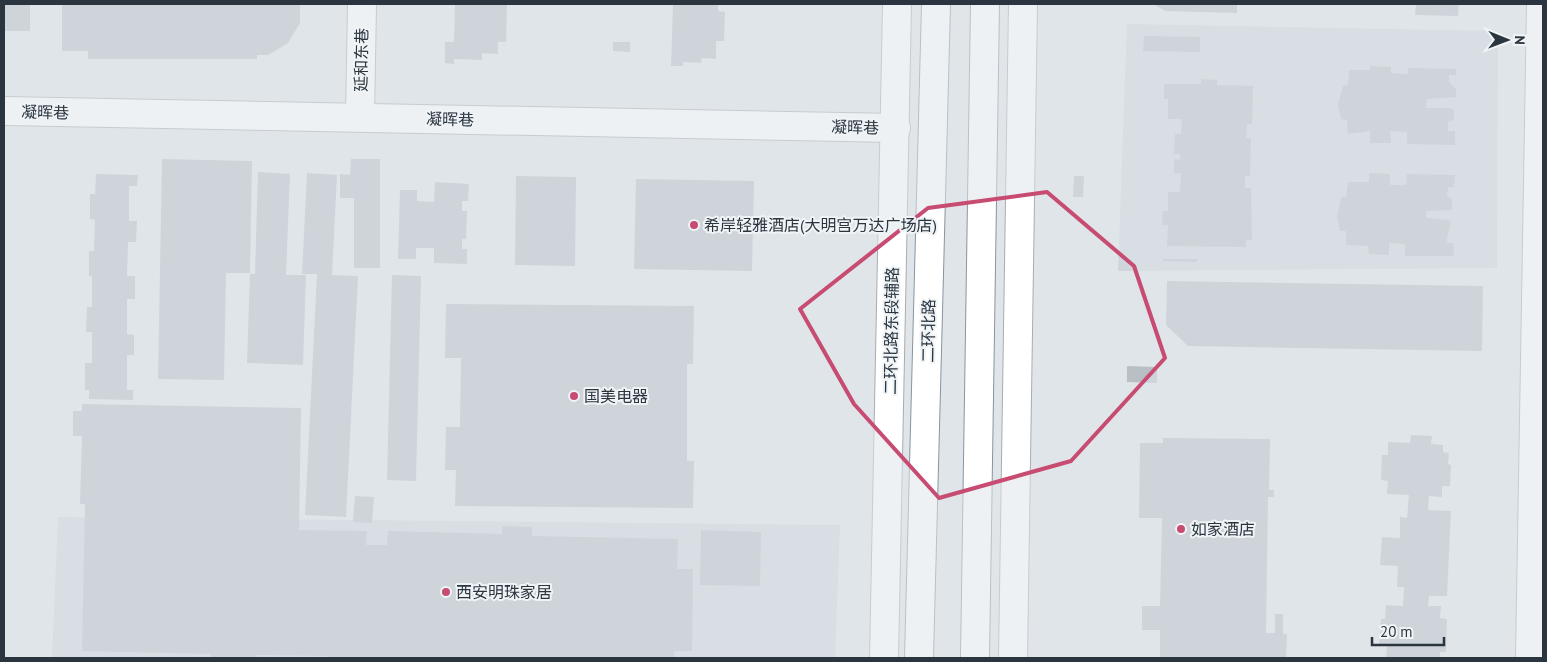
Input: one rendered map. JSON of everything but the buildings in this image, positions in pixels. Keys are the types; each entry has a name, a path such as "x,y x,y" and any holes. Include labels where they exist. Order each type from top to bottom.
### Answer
{"main road":[{"name":"延和东巷","path":"360,117 362,4"},
{"name":"二环北路东段辅路","path":"884,658 897,4"},
{"name":"二环北路","path":"919,658 936,4"},
{"path":"975,658 984,4"},
{"path":"1013,658 1023,4"},
{"path":"1530,658 1541,4"},
{"name":"凝晖巷","path":"4,111 896,128"}],"highlighted area":[{"path":"1047,192 1134,266 1165,358 1071,461 939,498 854,404 800,309 928,208"}],"shaded area":[{"path":"1127,24 1498,31 1497,268 1118,271"},
{"name":"西安明珠家居","path":"58,517 840,525 835,658 52,658"}],"place":[{"name":"希岸轻雅酒店(大明宫万达广场店)","path":"694,225"},
{"name":"国美电器","path":"574,396"},
{"name":"如家酒店","path":"1181,529"},
{"name":"西安明珠家居","path":"446,592"}]}
